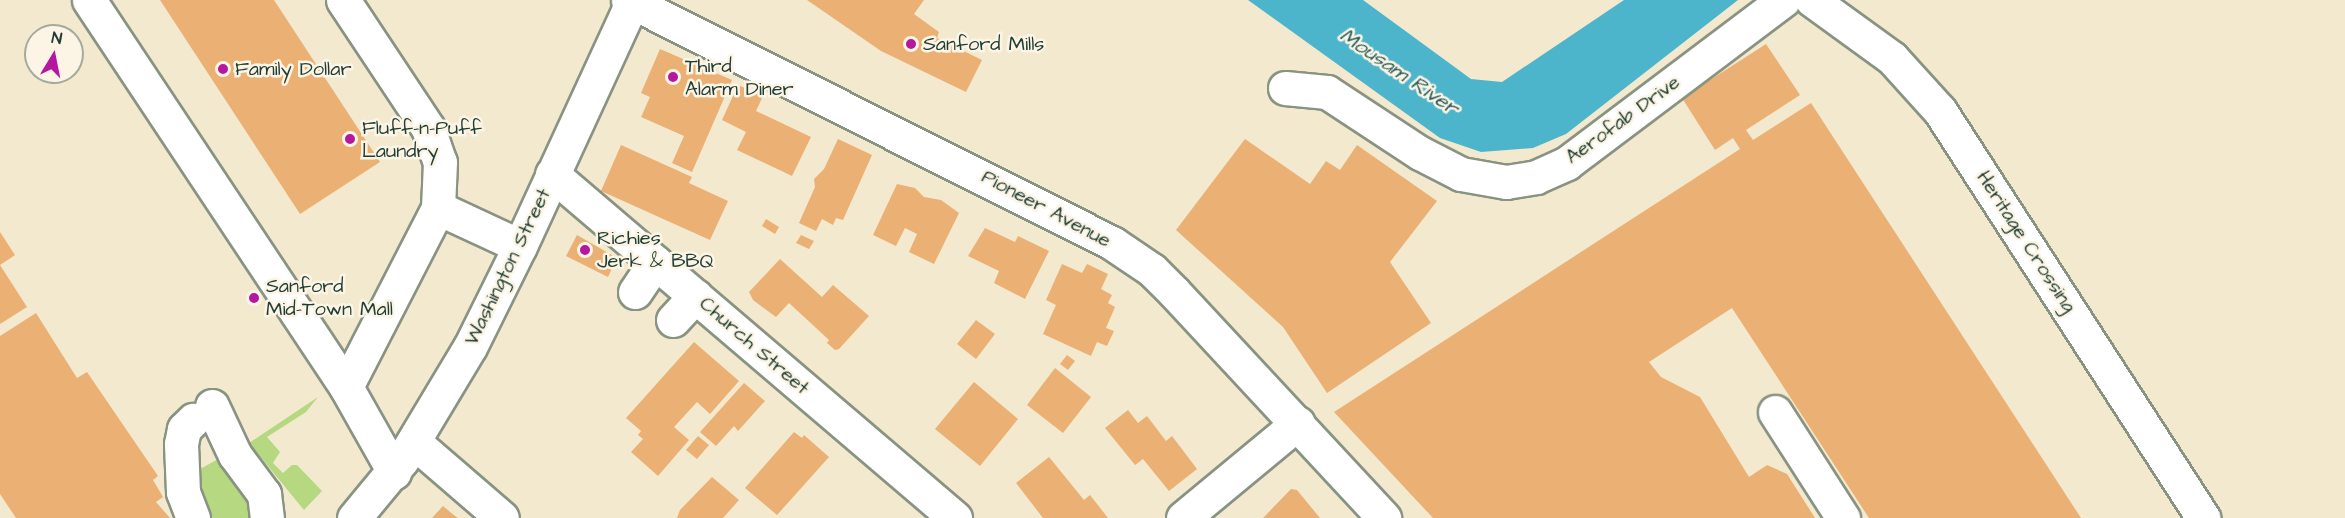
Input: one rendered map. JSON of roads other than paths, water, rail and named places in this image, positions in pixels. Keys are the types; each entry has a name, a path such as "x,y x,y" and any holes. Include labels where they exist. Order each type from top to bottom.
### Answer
{"street":[{"path":"89,0 346,387 394,472"},
{"path":"343,0 428,128 440,162 438,208 346,387"},
{"name":"Aerofab Drive","path":"1285,88 1327,92 1419,153 1461,174 1506,182 1536,177 1567,163 1783,0"},
{"name":"Heritage Crossing","path":"1812,0 1892,58 1940,111 2203,518"},
{"name":"Washington Street","path":"354,518 394,472 470,347 520,246 631,1"},
{"name":"Pioneer Avenue","path":"631,1 1112,243 1174,292 1384,518"},
{"name":"Church Street","path":"552,174 955,518"},
{"path":"438,208 520,246"},
{"path":"635,292 656,262"},
{"path":"673,320 695,296"},
{"path":"1775,412 1844,518"},
{"path":"193,518 183,492 181,444 184,429 203,413 264,494 267,518"},
{"path":"1183,518 1298,423"},
{"path":"414,442 502,518"}],"water":[{"name":"Mousam River","path":"1248,0 1363,0 1471,79 1502,82 1624,0 1738,0 1566,134 1533,148 1481,152 1440,138"}],"place":[{"name":"Sanford Mills","path":"911,44"},
{"name":"Family Dollar","path":"223,69"},
{"name":"Third Alarm Diner","path":"673,77"},
{"name":"Fluff-n-Puff Laundry","path":"350,139"},
{"name":"Richies Jerk & BBQ","path":"585,250"},
{"name":"Sanford Mid-Town Mall","path":"254,298"}]}
